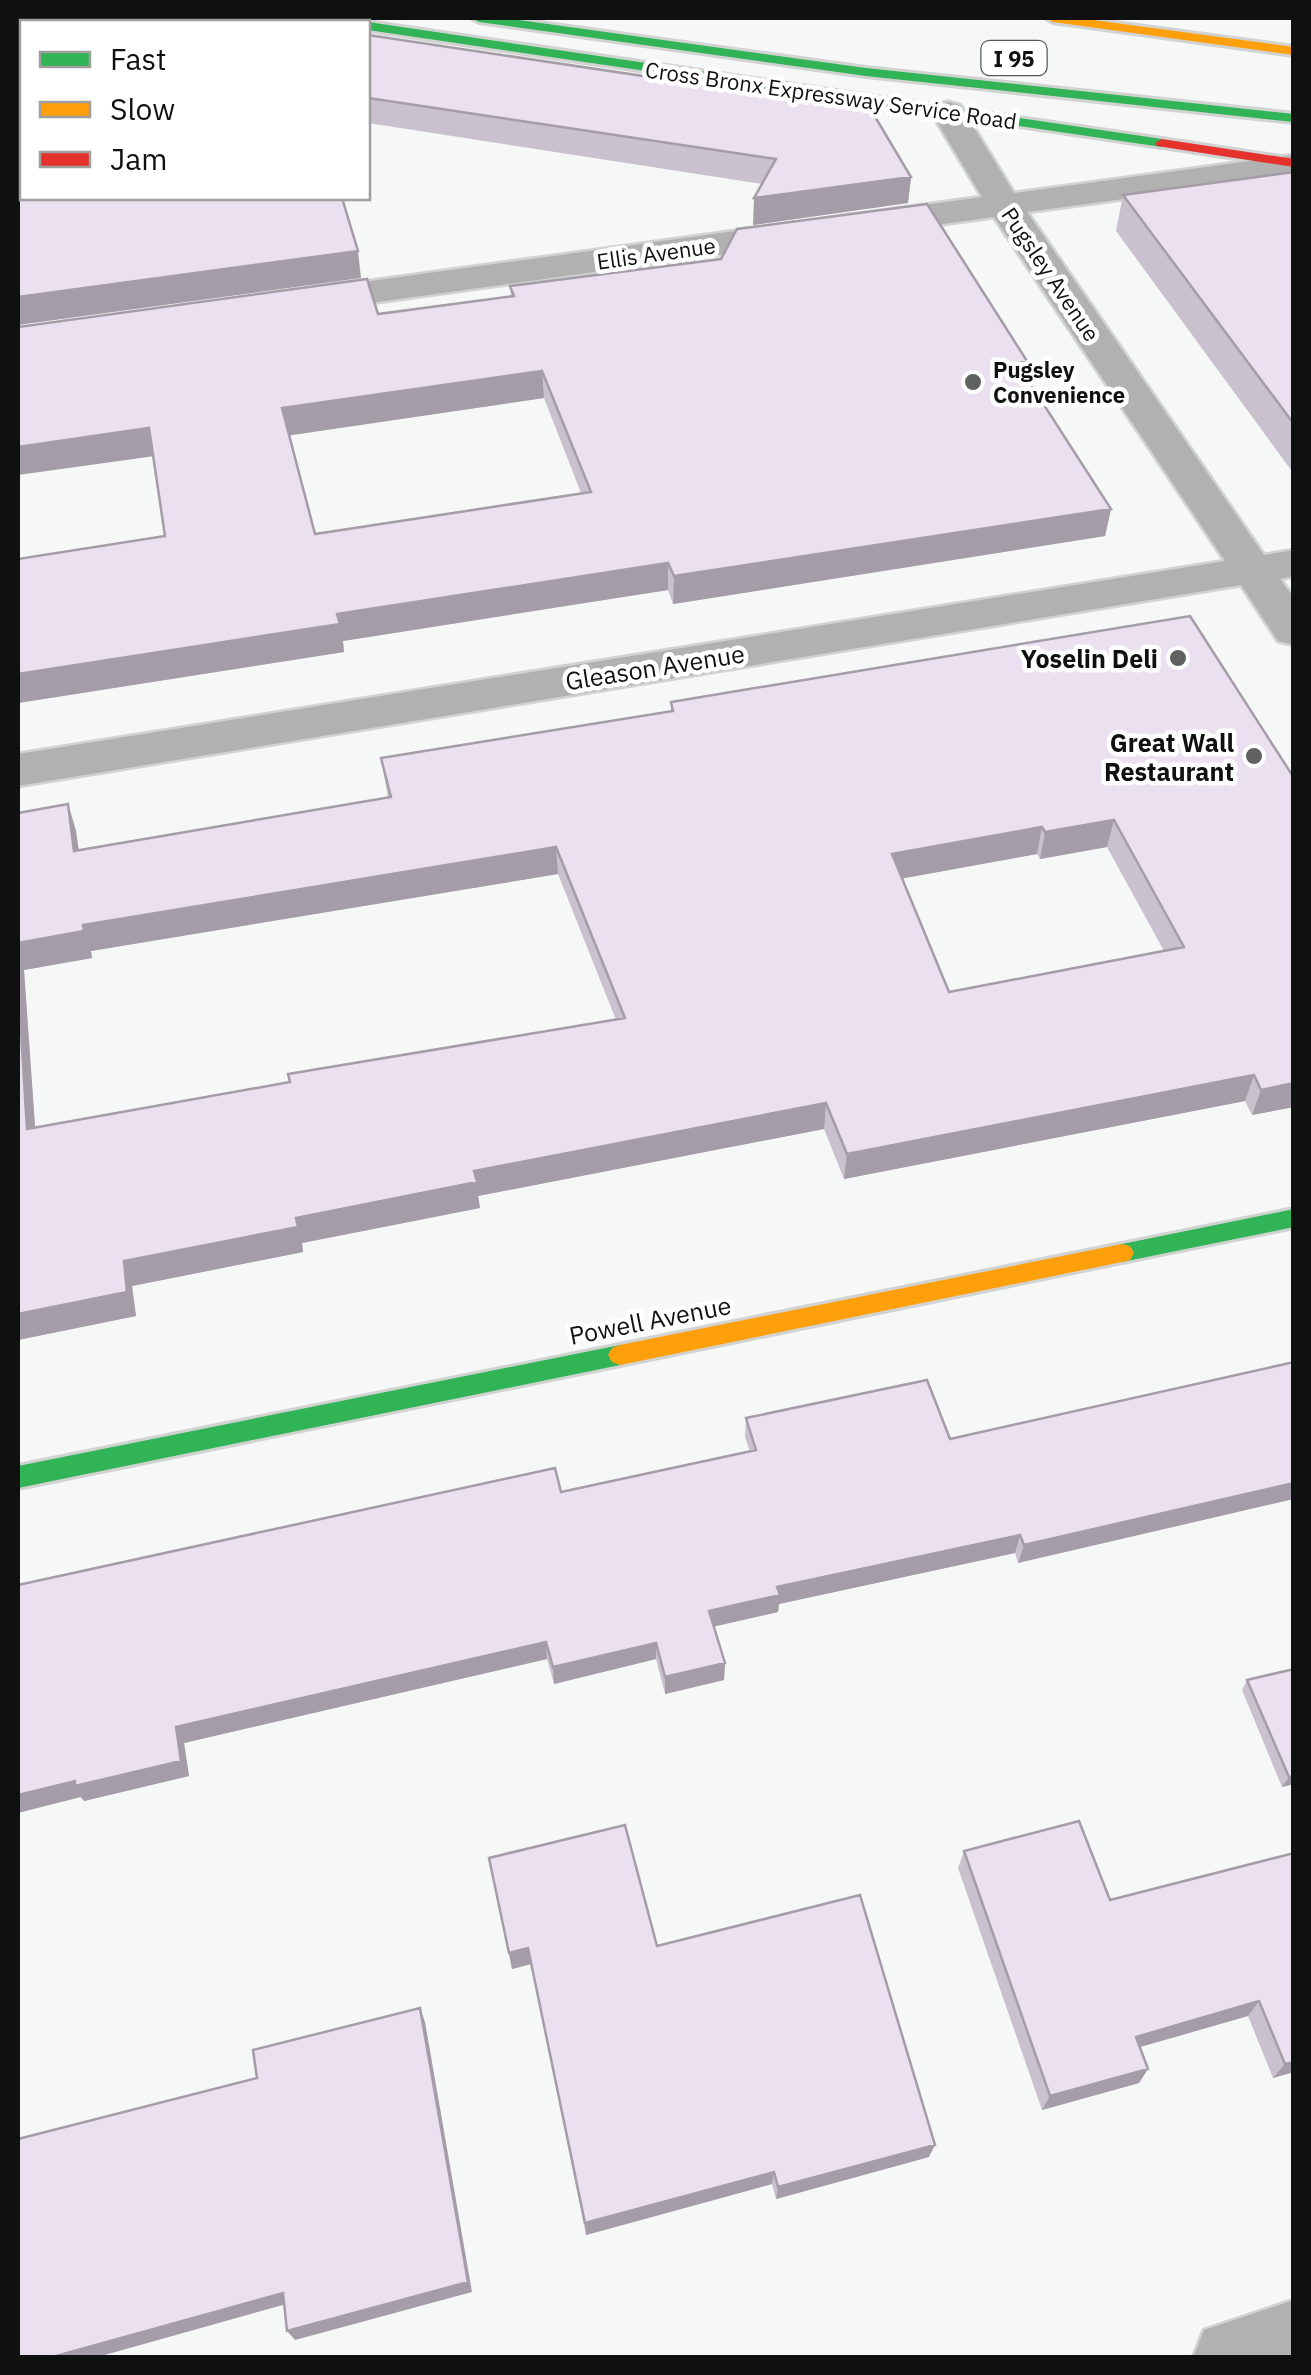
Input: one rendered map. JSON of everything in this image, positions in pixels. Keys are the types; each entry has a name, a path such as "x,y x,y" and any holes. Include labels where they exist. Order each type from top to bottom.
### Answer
{"main road":[{"path":"480,18 866,72 1294,118"},
{"name":"I 95","path":"1052,18 1294,51"},
{"name":"Cross Bronx Expressway Service Road","path":"370,26 1294,164"},
{"path":"1178,81 1294,98"},
{"name":"Powell Avenue","path":"18,1477 1294,1218"}],"street":[{"name":"Pugsley Avenue","path":"948,112 1004,205 1273,567 1294,631"},
{"name":"Ellis Avenue","path":"256,308 1294,164"},
{"name":"Gleason Avenue","path":"18,770 1273,567"},
{"path":"1232,2358 1294,2340"}],"building":[{"path":"370,35 871,110 911,177 754,198 776,159 370,98"},
{"path":"18,163 20,200 343,200 358,251 18,297"},
{"path":"1294,172 1294,424 1123,195"},
{"path":"927,204 1027,361 1017,363 1111,509 674,576 668,563 337,614 340,624 18,674 18,559 165,536 149,428 18,447 18,327 367,279 378,314 514,296 510,286 721,259 737,229","holes":["542,371 591,492 315,534 282,408"]},
{"path":"1190,616 1294,778 1294,1083 1261,1090 1254,1075 847,1154 826,1103 474,1171 477,1182 296,1218 298,1227 124,1261 127,1292 18,1314 18,982 27,1129 290,1082 288,1074 625,1018 556,847 83,925 84,931 18,943 18,813 68,804 74,851 391,797 381,758 673,711 671,702","holes":["1114,820 1184,947 949,992 892,854 1042,827 1045,832"]},
{"path":"1294,1362 1294,1483 1024,1545 1020,1535 777,1587 780,1595 709,1611 725,1663 665,1677 656,1643 553,1667 546,1642 176,1727 181,1761 18,1795 18,1585 555,1468 561,1492 756,1450 746,1418 927,1380 950,1439"},
{"path":"1294,1669 1294,1776 1289,1777 1247,1680"},
{"path":"1079,1821 1110,1900 1294,1853 1294,2062 1285,2064 1259,2001 1136,2037 1148,2069 1050,2096 964,1851"},
{"path":"625,1825 657,1946 860,1895 935,2145 778,2187 774,2172 585,2223 528,1948 509,1953 489,1858"},
{"path":"420,2008 468,2282 287,2331 283,2293 49,2358 18,2358 18,2139 257,2078 253,2050"}],"traffic: fast":[{"path":"479,18 866,72 1294,118"},
{"path":"370,26 1162,143"},
{"path":"1122,1253 1294,1218"},
{"path":"18,1477 620,1355"}],"traffic: slow":[{"path":"308,18 325,20"},
{"path":"1053,18 1294,51"},
{"path":"620,1355 1122,1253"}],"traffic: jam":[{"path":"1162,143 1294,163"}],"place":[{"name":"Pugsley Convenience","path":"973,382"},
{"name":"Yoselin Deli","path":"1178,658"},
{"name":"Great Wall Restaurant","path":"1254,756"}]}
